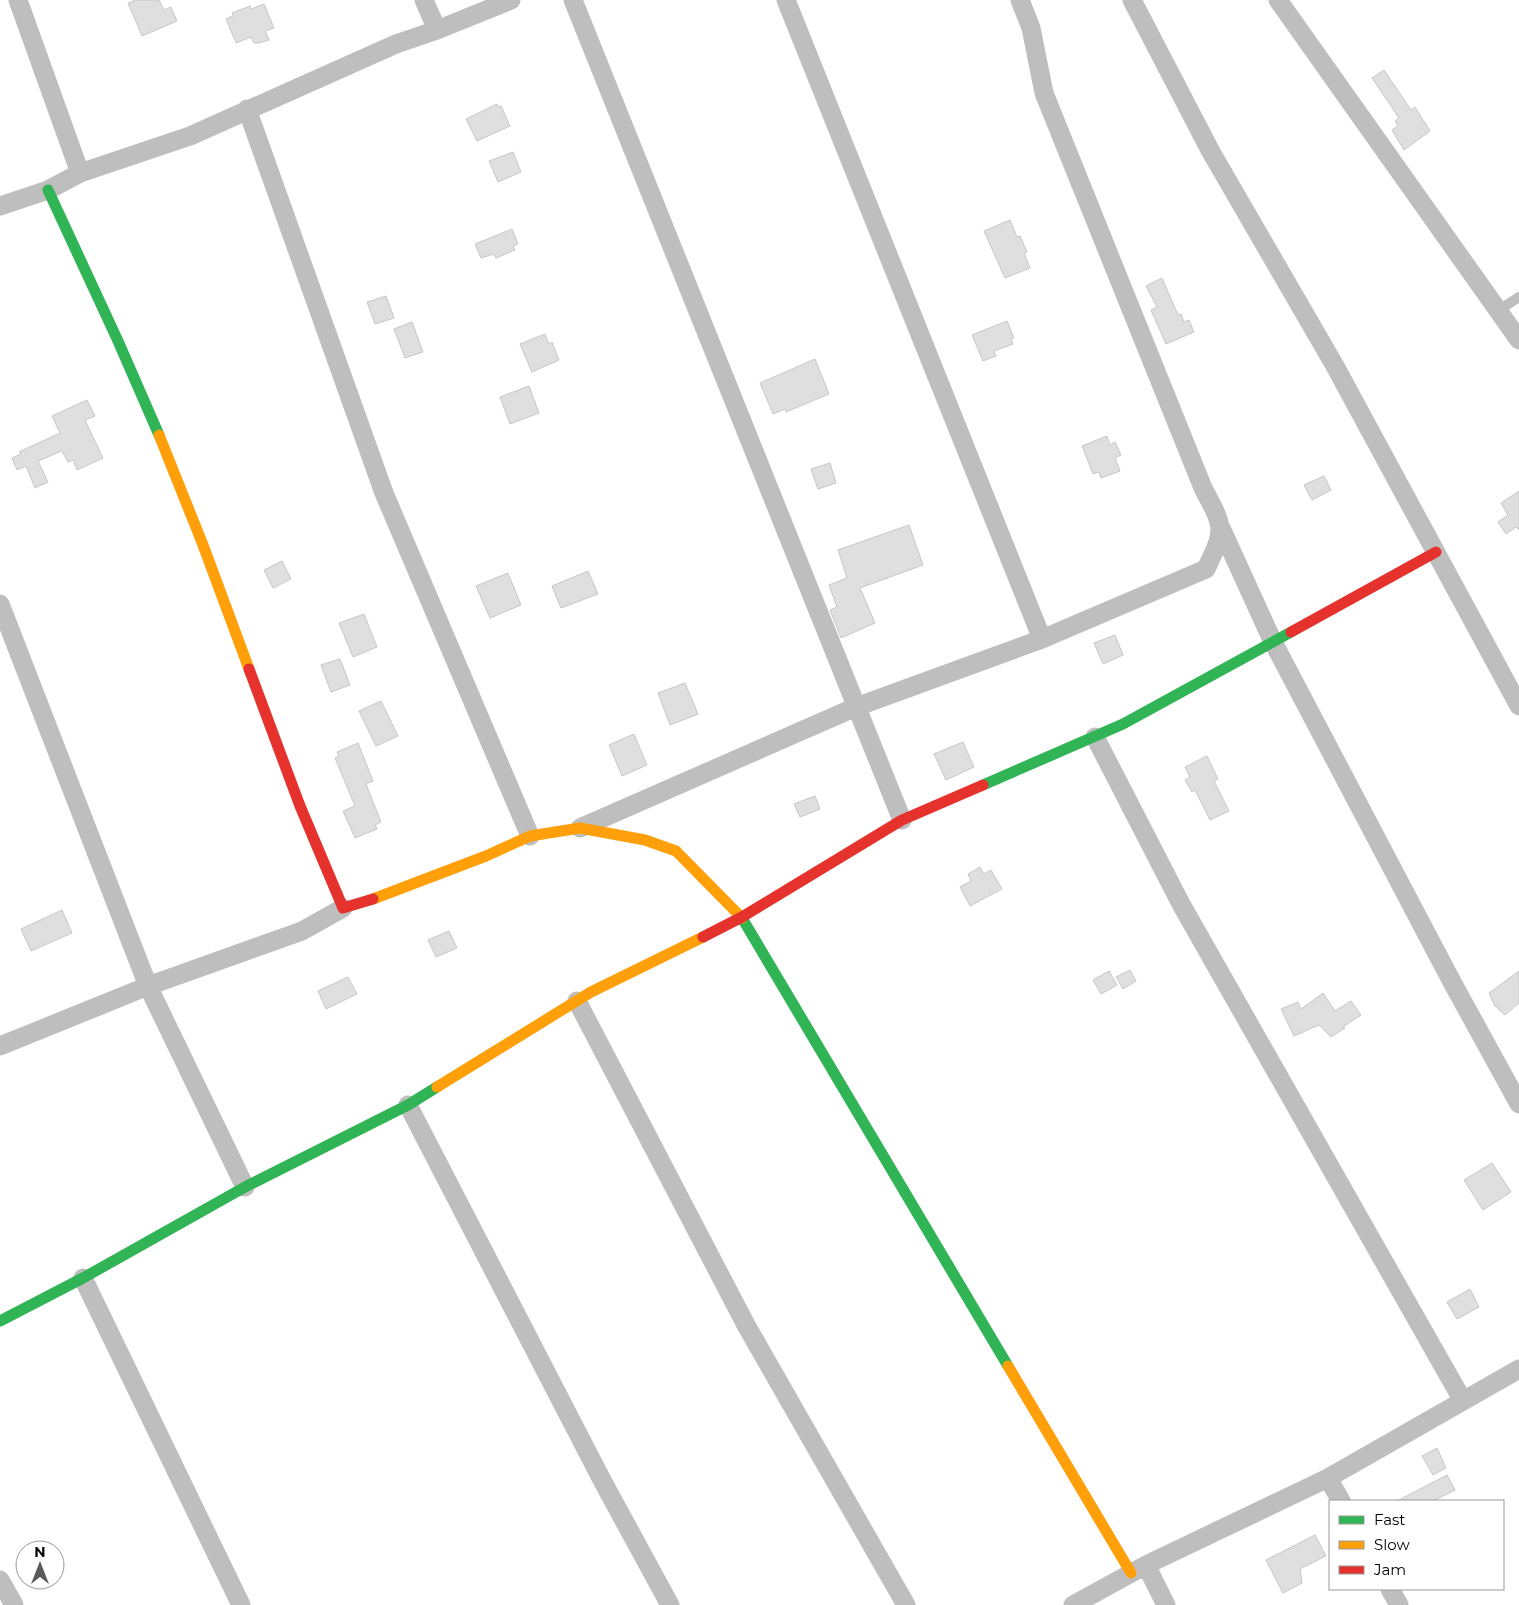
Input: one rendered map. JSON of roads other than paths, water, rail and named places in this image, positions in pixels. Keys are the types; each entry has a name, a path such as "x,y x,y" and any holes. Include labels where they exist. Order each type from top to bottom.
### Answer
{"street":[{"path":"18,0 80,173"},
{"path":"424,0 436,30"},
{"path":"0,206 48,190 80,173 190,136 396,44 511,0"},
{"path":"573,0 902,820"},
{"path":"786,0 1042,639"},
{"path":"1020,0 1031,28 1044,93 1199,479 1218,516 1221,528 1273,642 1452,982 1519,1104"},
{"path":"1278,0 1519,340"},
{"path":"1133,1 1211,152 1335,366 1519,706"},
{"path":"247,109 384,493 530,836"},
{"path":"48,190 106,313 182,493 274,740 343,908"},
{"path":"0,1046 148,986 302,931 343,908 391,893 530,836 580,828 856,707 1042,639 1206,569 1219,542 1221,528"},
{"path":"0,1321 83,1278 245,1187 408,1105 577,1001 742,917 902,820 1123,724 1436,552"},
{"path":"0,604 148,986 245,1187"},
{"path":"1094,737 1181,904 1464,1401"},
{"path":"580,828 645,840 676,851 742,917 1138,1569 1166,1605"},
{"path":"577,1001 746,1325 906,1605"},
{"path":"408,1105 603,1482 670,1605"},
{"path":"83,1278 241,1605"},
{"path":"1073,1605 1138,1569 1328,1478 1519,1369"},
{"path":"1328,1478 1340,1500"},
{"path":"0,1580 14,1605"},
{"path":"1391,1590 1399,1605"}],"lane":[{"path":"1499,310 1519,297"}]}
